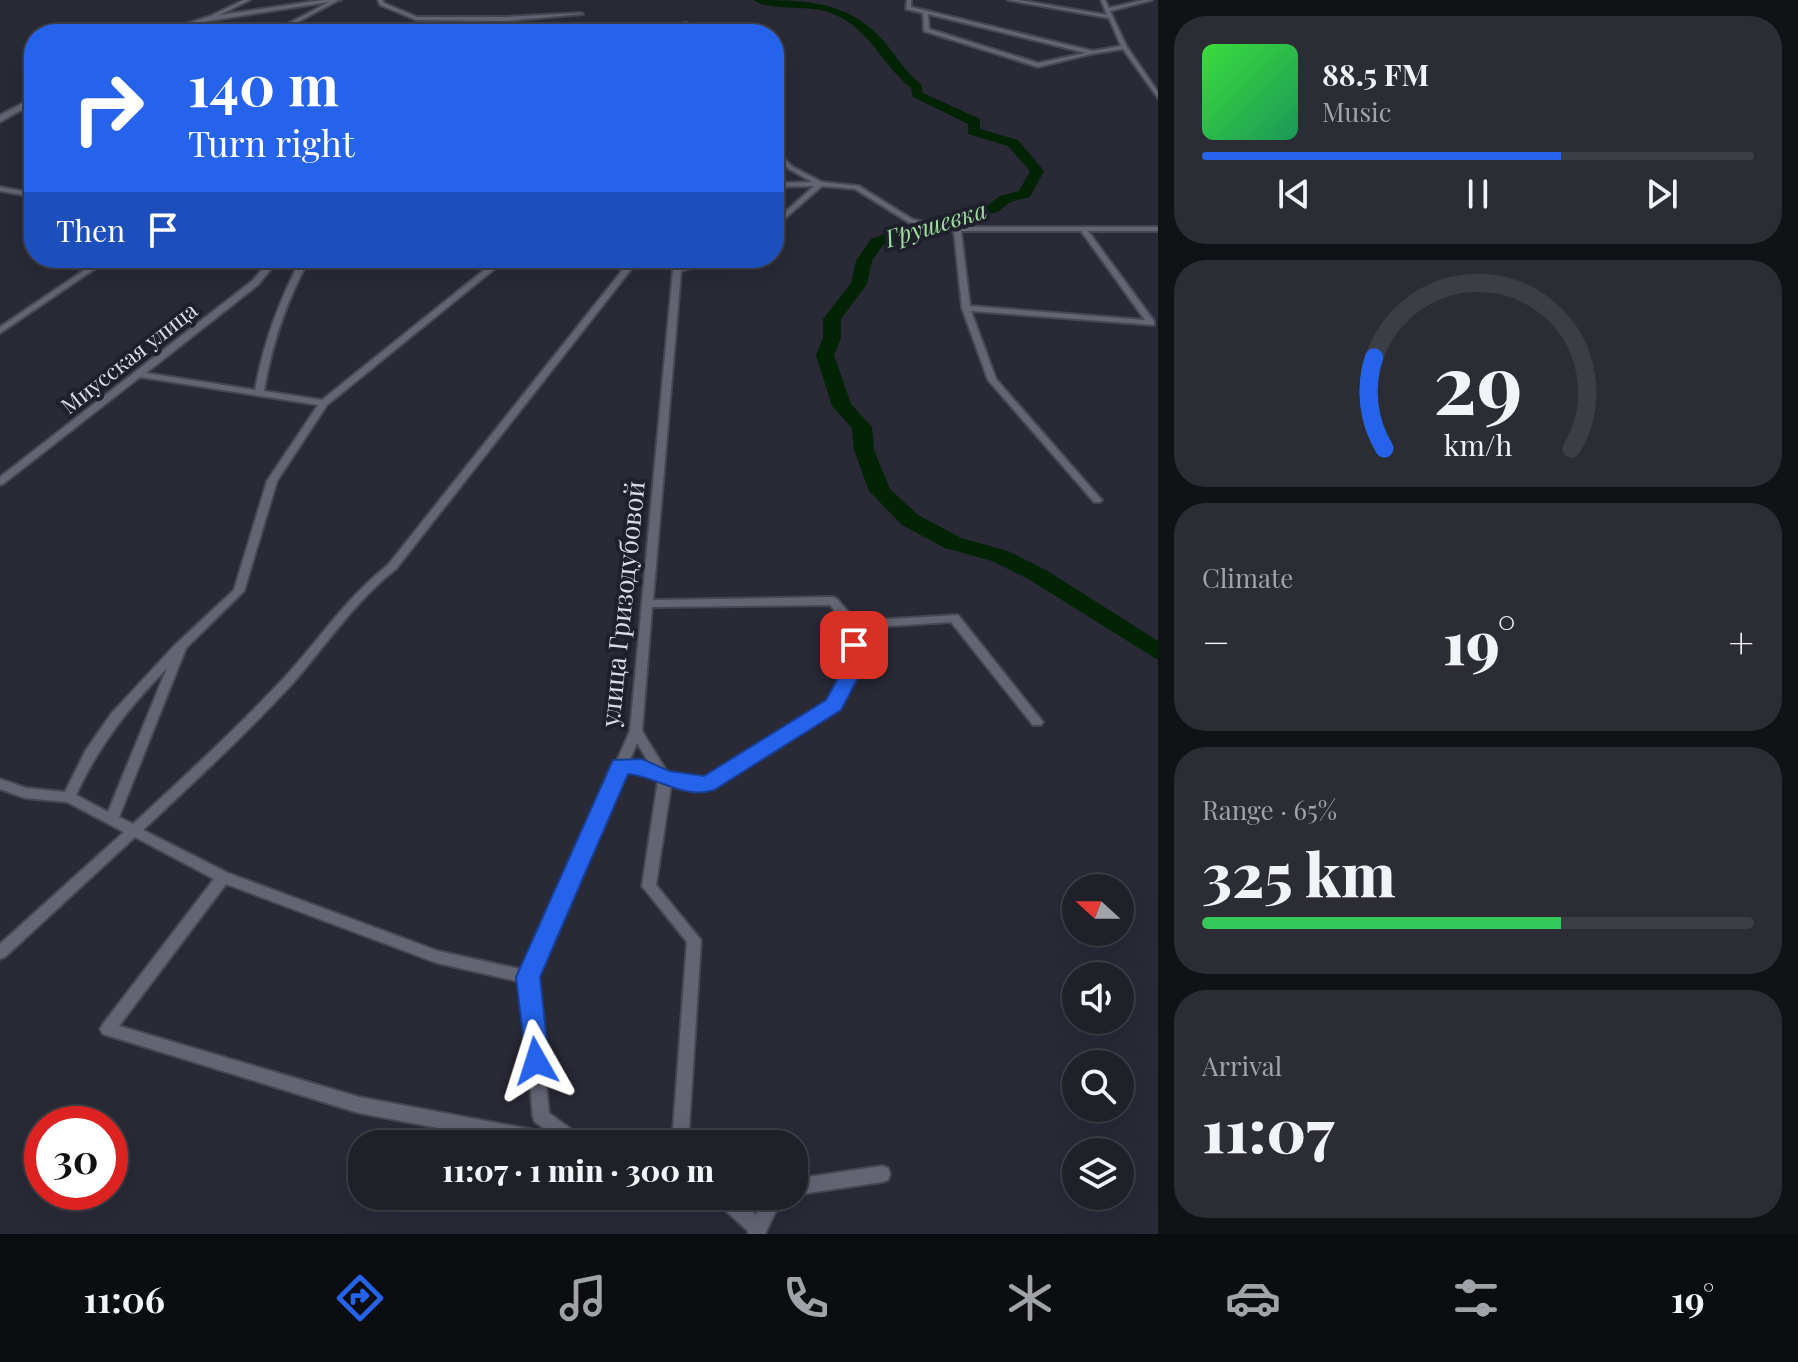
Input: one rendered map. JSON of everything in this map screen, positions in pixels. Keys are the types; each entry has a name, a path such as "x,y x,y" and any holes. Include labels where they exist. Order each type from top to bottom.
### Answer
{"street":[{"path":"192,24 248,0"},
{"path":"207,19 336,0"},
{"path":"290,24 336,0"},
{"path":"380,0 382,4 416,18 505,19 581,14"},
{"path":"909,0 908,8 925,14 1093,53"},
{"path":"1010,0 1109,17"},
{"path":"1103,0 1124,47 1158,96"},
{"path":"1106,10 1150,0"},
{"path":"925,14 926,30 1038,65 1124,47"},
{"path":"0,119 24,106"},
{"path":"784,161 820,184"},
{"path":"784,217 820,184"},
{"path":"784,185 857,187 910,221 943,229 1158,229"},
{"path":"0,189 24,193"},
{"path":"957,228 966,308 992,380 1097,500"},
{"path":"966,308 1151,323 1084,230"},
{"path":"0,331 92,268"},
{"name":"Миусская улица","path":"0,482 255,283 267,268"},
{"path":"259,393 268,342 278,311 301,268"},
{"path":"69,797 81,768 116,712 239,591 256,546 272,481 324,403 492,268"},
{"path":"0,953 134,833 291,677 364,591 415,541 628,268"},
{"name":"улица Гризодубовой","path":"558,1130 541,1117 528,977 636,731 677,270 684,268"},
{"path":"138,374 324,403"},
{"path":"621,766 642,767 665,779 707,785 834,705 855,664 853,625 833,601 647,604"},
{"path":"853,625 954,618 1037,722"},
{"path":"112,819 181,646"},
{"path":"636,731 665,779 649,886 694,940 681,1130"},
{"path":"0,784 25,793 69,797 223,877 437,957 528,977"},
{"path":"223,877 108,1029 359,1105 490,1130"},
{"path":"808,1185 882,1174"},
{"path":"736,1210 756,1230 767,1210"}],"waterway":[{"name":"Грушевка","path":"758,0 823,6 850,17 877,40 899,70 917,87 917,94 930,103 975,122 973,131 1013,143 1037,171 1025,194 1005,199 993,209 945,219 913,236 889,237 877,242 864,261 859,284 832,319 832,338 825,355 842,406 862,427 864,450 880,491 910,520 953,543 1000,556 1038,575 1158,652"}],"route":[{"path":"536,1061 528,977 621,766 642,767 665,779 707,785 834,705 855,664 854,645"}]}
